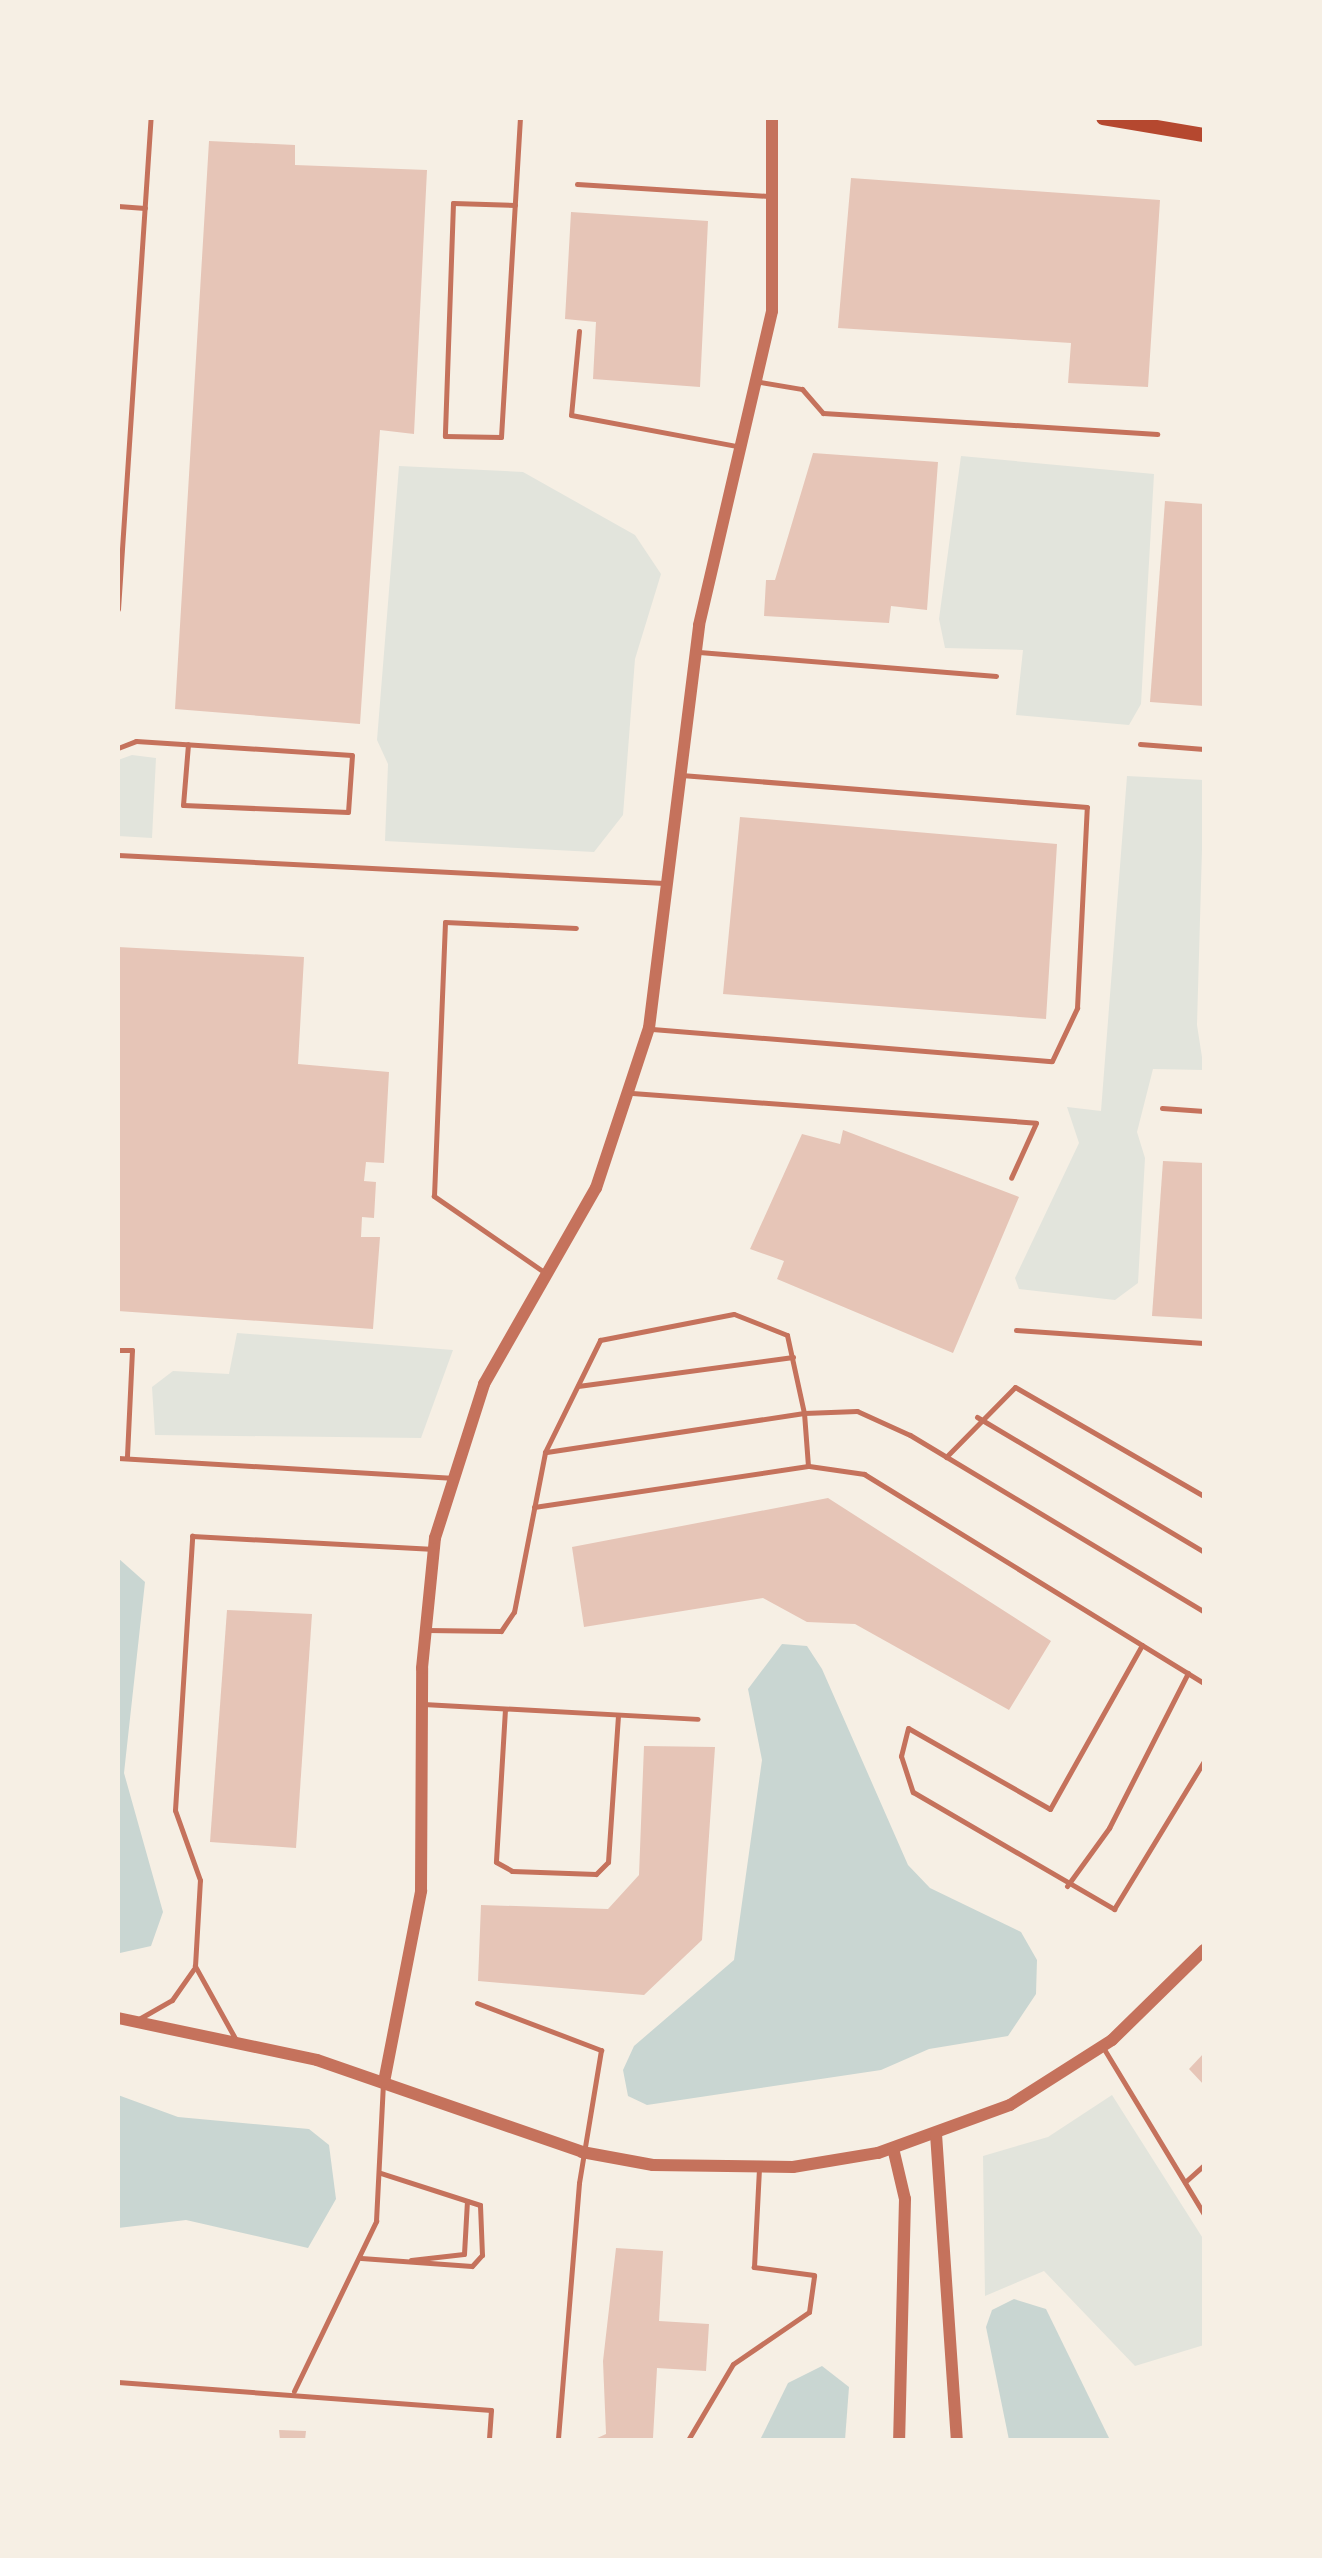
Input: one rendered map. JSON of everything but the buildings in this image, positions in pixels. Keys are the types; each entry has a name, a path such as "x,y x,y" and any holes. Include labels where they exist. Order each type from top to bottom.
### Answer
{"main road":[{"path":"1103,118 1204,135"}],"street":[{"path":"384,2082 421,1892 424,1630 433,1550 450,1478 484,1384 596,1188 632,1094 648,1028 684,775 696,652 760,382 777,196 772,118"},
{"path":"118,2018 236,2040 384,2082 582,2152 760,2169 893,2148 1010,2105 1102,2047 1204,1950"},
{"path":"936,2134 957,2440"},
{"path":"893,2148 905,2199 899,2440"}],"lane":[{"path":"118,609 151,118"},
{"path":"515,205 453,203 445,436 501,436 515,205 520,118"},
{"path":"577,184 777,196"},
{"path":"118,206 145,208"},
{"path":"579,331 571,416 745,447"},
{"path":"760,382 802,389 823,413 1157,434"},
{"path":"696,652 996,676"},
{"path":"118,748 188,744 352,755 348,812 183,805 188,744"},
{"path":"1140,744 1204,748"},
{"path":"648,1028 1052,1060 1077,1008 1088,807 684,775"},
{"path":"118,855 667,883"},
{"path":"546,1274 434,1196 445,922 576,928"},
{"path":"632,1094 1036,1123 1010,1178"},
{"path":"1162,1108 1204,1111"},
{"path":"424,1630 502,1631 545,1452 600,1340 683,1320 734,1314 787,1335 804,1414 808,1466"},
{"path":"1016,1330 1204,1342"},
{"path":"118,1350 132,1350 127,1458"},
{"path":"578,1386 794,1357"},
{"path":"946,1456 978,1417 1015,1387 1204,1496"},
{"path":"545,1452 804,1414 857,1411 946,1456 1204,1612"},
{"path":"978,1417 1204,1552"},
{"path":"118,1458 450,1478"},
{"path":"534,1507 838,1463 864,1474 1204,1684"},
{"path":"135,2021 172,2000 195,1966 200,1880 175,1810 192,1536 433,1550"},
{"path":"1142,1645 1050,1809 908,1728 900,1756 914,1792 1067,1886 1114,1909 1204,1762"},
{"path":"1067,1886 1110,1828 1188,1673"},
{"path":"423,1704 698,1719"},
{"path":"504,1708 496,1862 512,1871 596,1874 608,1862 618,1715"},
{"path":"195,1966 236,2040"},
{"path":"477,2003 601,2050 582,2152 558,2440"},
{"path":"1102,2047 1204,2214"},
{"path":"294,2391 361,2258 381,2173 384,2082"},
{"path":"1185,2182 1204,2166"},
{"path":"688,2440 733,2364 810,2312 814,2275 754,2267 760,2169"},
{"path":"361,2258 472,2266 485,2231 480,2205 381,2173"},
{"path":"409,2262 464,2254 467,2201"},
{"path":"118,2382 294,2391 492,2410 489,2440"}],"shaded area":[{"path":"961,456 1154,474 1141,704 1129,725 1016,715 1023,650 945,648 939,619"},
{"path":"399,466 523,472 635,535 661,574 635,659 623,815 594,852 385,841 388,764 377,740"},
{"path":"132,755 156,758 152,838 118,836 118,760"},
{"path":"1127,776 1204,780 1197,1025 1204,1070 1153,1069 1137,1132 1145,1158 1138,1283 1115,1300 1019,1289 1015,1278 1079,1143 1067,1107 1101,1111"},
{"path":"237,1333 453,1350 421,1438 155,1435 152,1387 173,1371 229,1374"},
{"path":"118,1558 145,1582 124,1773 163,1912 151,1946 120,1953"},
{"path":"782,1644 807,1646 822,1669 908,1865 930,1888 1021,1932 1037,1960 1036,1994 1008,2036 929,2049 881,2070 647,2105 628,2096 623,2070 634,2046 734,1960 762,1760 748,1689"},
{"path":"118,2095 178,2117 309,2129 329,2145 336,2199 308,2248 186,2220 118,2228"},
{"path":"1112,2095 1204,2240 1204,2345 1135,2366 1044,2271 985,2296 983,2156 1048,2137"},
{"path":"1014,2299 1046,2309 1110,2440 1009,2440 986,2327 992,2310"},
{"path":"822,2366 849,2387 845,2440 760,2440 788,2383"}]}
